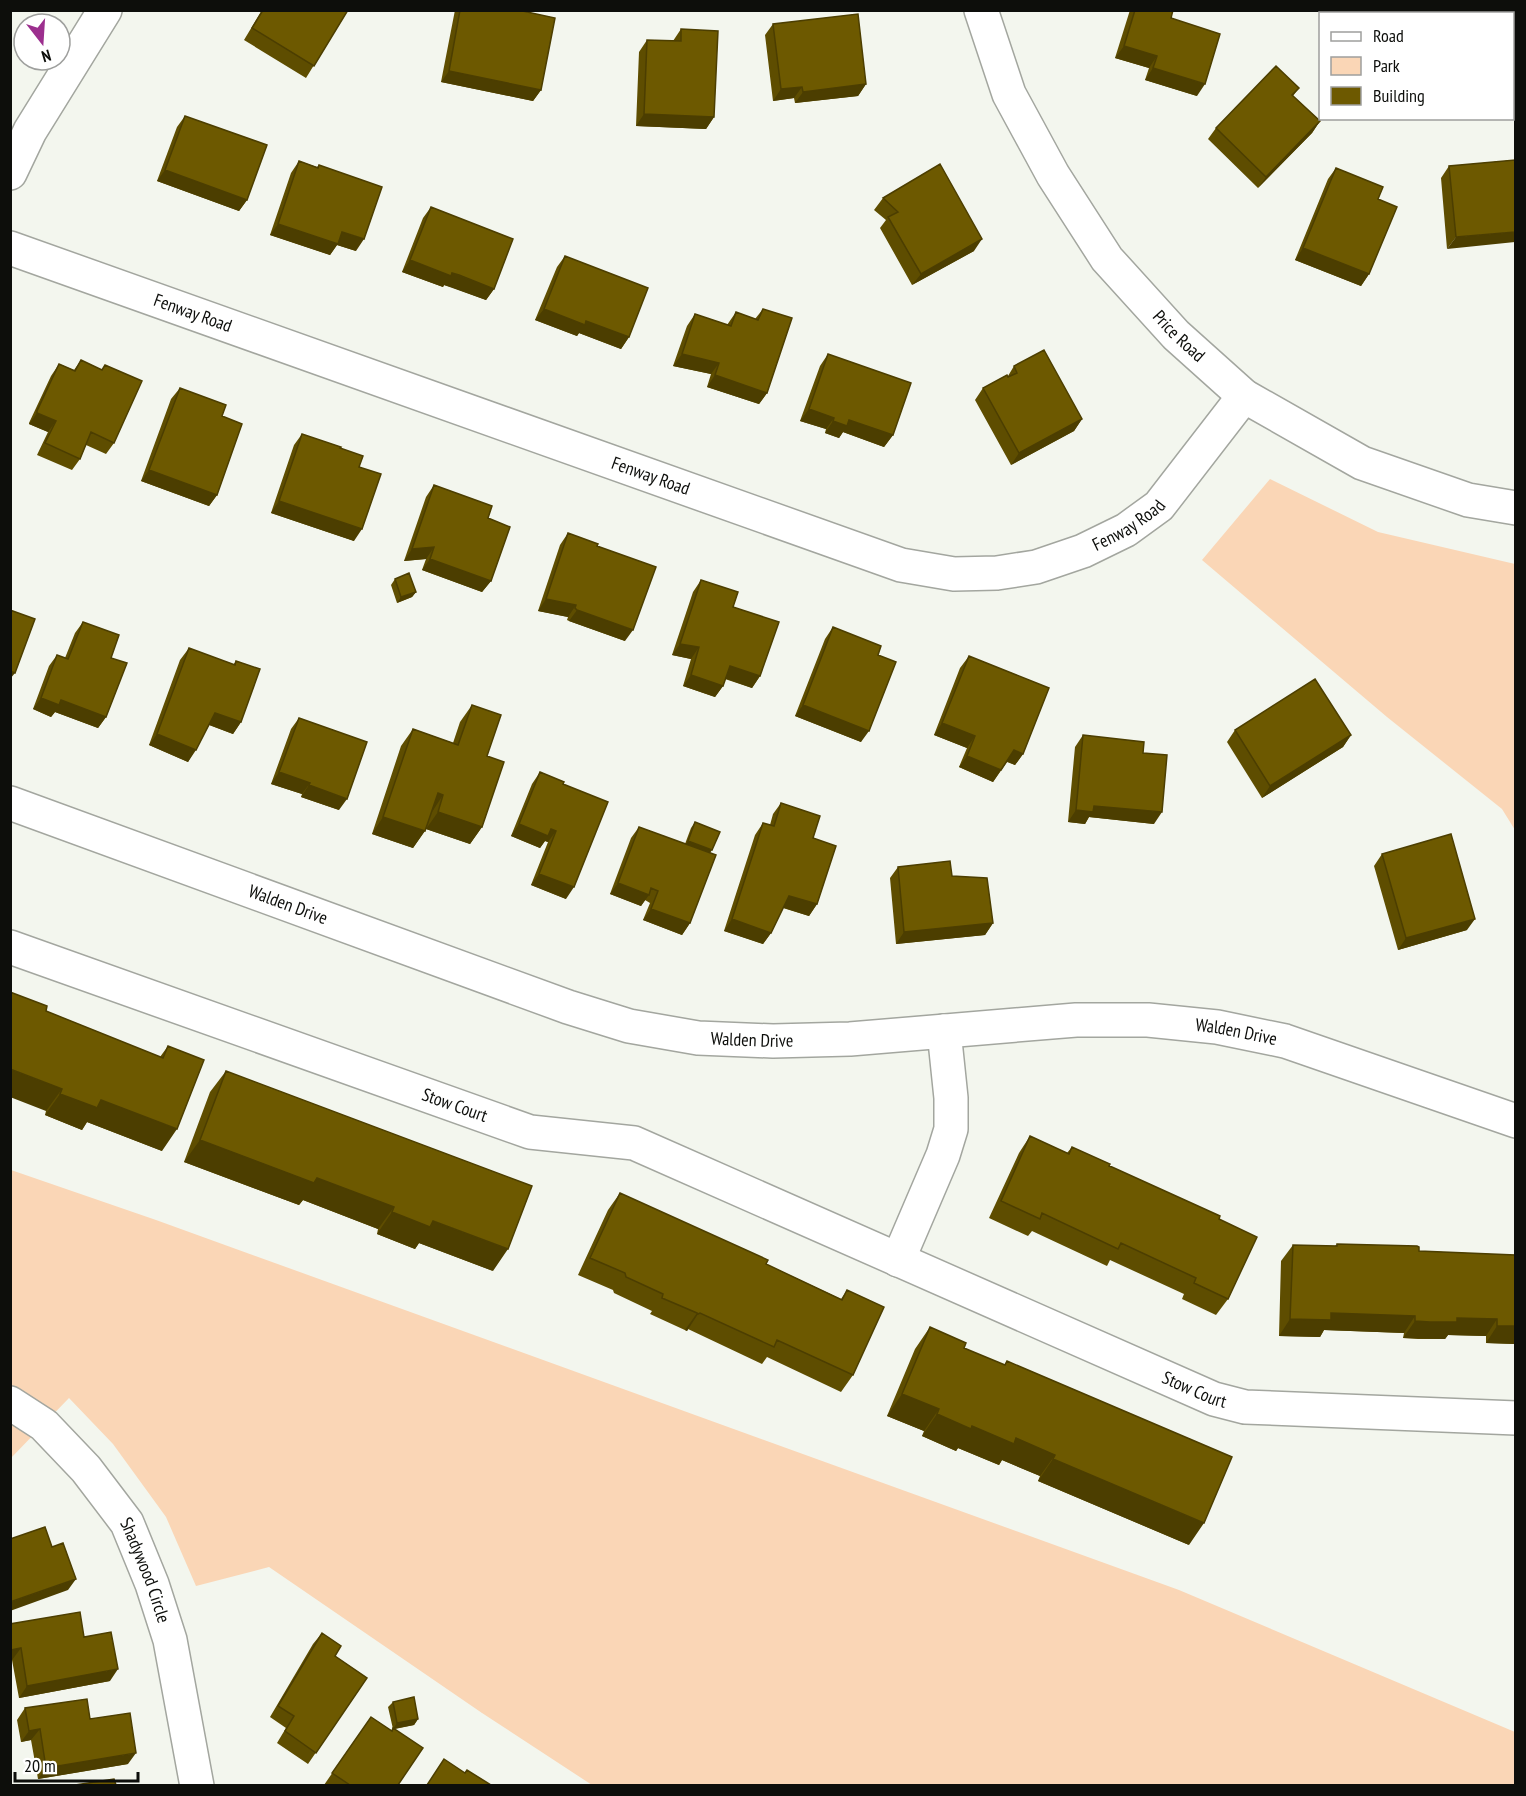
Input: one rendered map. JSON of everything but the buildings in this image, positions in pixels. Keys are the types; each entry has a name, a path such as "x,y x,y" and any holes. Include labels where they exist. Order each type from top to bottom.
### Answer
{"street":[{"path":"10,173 30,131 105,10"},
{"name":"Price Road","path":"981,10 1009,94 1053,175 1107,259 1176,335 1244,396 1362,463 1468,500 1515,508"},
{"name":"Fenway Road","path":"10,248 901,565 954,574 997,573 1036,567 1083,551 1126,530 1159,506 1244,396"},
{"name":"Walden Drive","path":"10,803 432,956 568,1008 629,1026 698,1038 773,1041 850,1039 1076,1020 1148,1020 1217,1027 1285,1041 1515,1121"},
{"name":"Stow Court","path":"10,947 530,1132 634,1143 1215,1399 1245,1407 1515,1418"},
{"path":"898,1260 943,1155 951,1129 951,1098 944,1031"},
{"name":"Shadywood Circle","path":"10,1403 44,1425 86,1469 127,1523 152,1584 170,1640 197,1785"}],"green space":[{"path":"1270,479 1378,532 1515,564 1515,830 1502,809 1387,717 1202,560"},
{"path":"11,1170 156,1220 1179,1590 1515,1732 1515,1785 592,1785 482,1713 269,1567 196,1586 166,1517 113,1444 69,1398 11,1458"}]}
